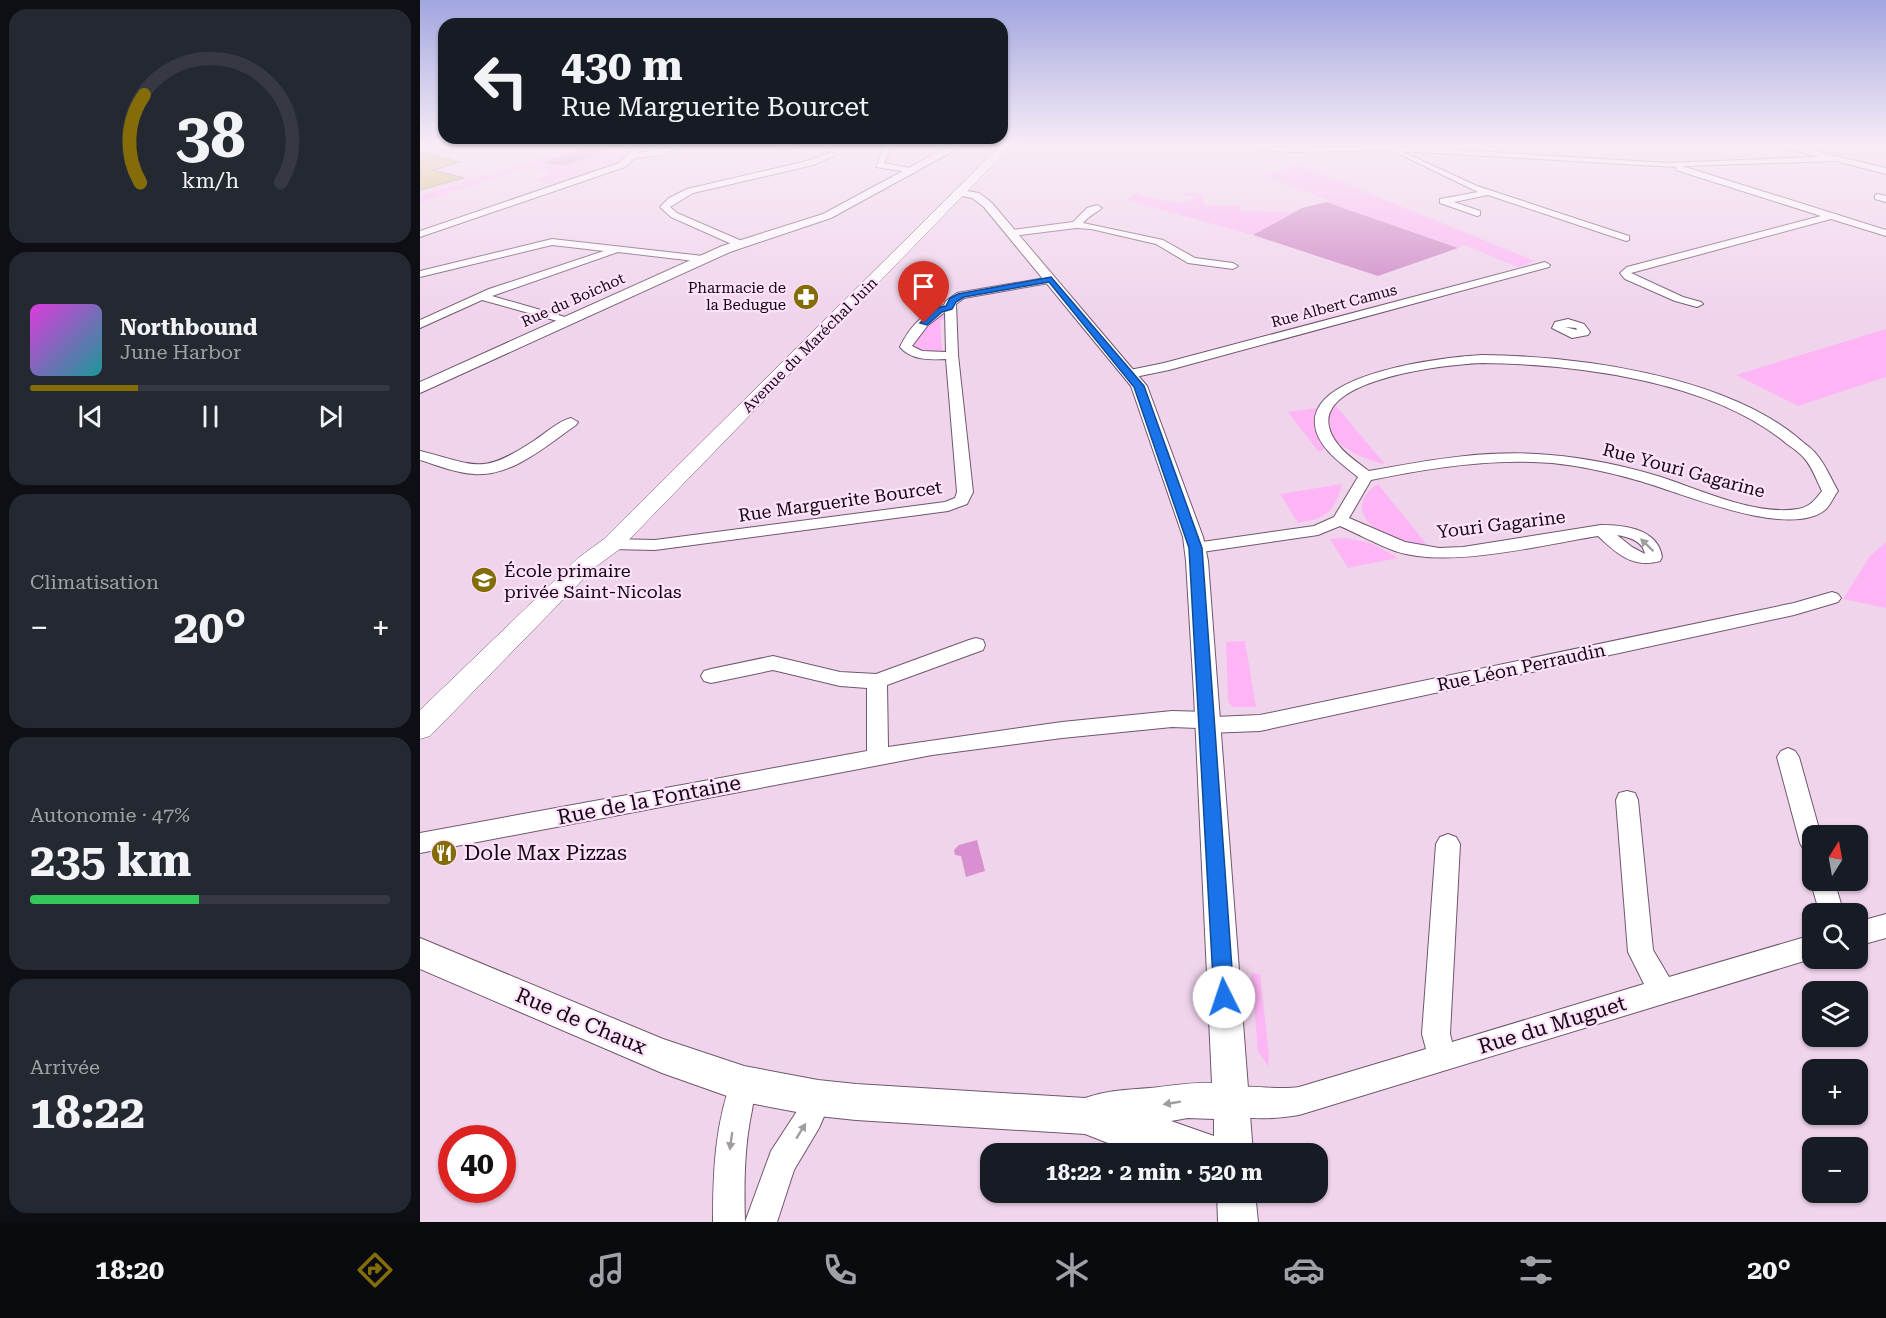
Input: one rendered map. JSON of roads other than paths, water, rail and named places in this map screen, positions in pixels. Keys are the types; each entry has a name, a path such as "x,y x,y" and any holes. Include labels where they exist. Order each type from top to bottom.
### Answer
{"main road":[{"name":"Avenue du Maréchal Juin","path":"420,728 586,563 612,544 954,201"},
{"name":"Avenue du Maréchal Juin","path":"420,748 599,565 612,544"}],"street":[{"path":"420,234 518,201"},
{"path":"671,201 665,207 674,215 740,244"},
{"name":"Rue du Boichot","path":"420,388 704,259 740,244 822,219 856,201"},
{"path":"983,201 1139,386 1195,548 1233,1143"},
{"path":"1443,201 1477,213"},
{"path":"1512,201 1626,238"},
{"path":"1782,201 1885,233"},
{"path":"1076,225 1090,210 1097,208"},
{"path":"1697,304 1679,299 1629,277 1625,273 1830,216"},
{"path":"1012,233 1076,225 1100,228 1159,242 1192,261 1233,266"},
{"path":"420,274 547,243 704,259"},
{"path":"420,324 480,296 619,249"},
{"name":"Rue Albert Camus","path":"1131,374 1165,367 1545,265"},
{"path":"952,355 919,354 906,347 909,340 928,319 939,310 949,307 953,300 961,295 1051,280"},
{"path":"480,296 568,321"},
{"name":"Rue Marguerite Bourcet","path":"612,544 655,545 955,504 961,501 965,492 949,307"},
{"path":"1572,334 1575,363"},
{"name":"Rue Youri Gagarine","path":"1517,358 1575,363 1635,374 1717,399 1751,414 1785,435 1814,461 1830,490 1824,504 1809,510 1785,514 1740,509 1623,472 1585,464 1521,457 1446,461 1366,476 1336,448 1322,423 1324,410 1329,404 1350,389 1385,374 1444,362 1517,358"},
{"path":"420,455 472,469 490,469 509,461 571,422"},
{"path":"1195,548 1318,530 1340,520 1355,491 1366,476"},
{"name":"Youri Gagarine","path":"1340,520 1401,548 1439,553 1463,552 1601,530"},
{"name":"Rue Léon Perraudin","path":"1207,722 1260,723 1794,609 1832,598"},
{"path":"711,676 773,663 840,680 877,681 976,645"},
{"path":"877,681 878,757"},
{"name":"Rue de la Fontaine","path":"420,843 932,747 1062,730 1173,719 1207,722"},
{"path":"1788,757 1807,825"},
{"path":"1627,800 1641,952 1662,991"},
{"path":"1442,1059 1436,1034 1448,844"},
{"path":"1868,931 1886,926"},
{"name":"Rue du Muguet","path":"1231,1101 1281,1104 1299,1101 1802,950"},
{"name":"Rue de Chaux","path":"420,953 662,1056 744,1084 818,1098 1085,1116 1108,1125 1155,1134 1182,1143"},
{"path":"729,1222 728,1158 735,1113 744,1084"},
{"path":"761,1222 782,1162 809,1118 818,1098"},
{"name":"Rue de Chaux","path":"1085,1116 1108,1108 1152,1106 1188,1100 1231,1101"},
{"path":"1237,1203 1238,1222"}],"place":[{"name":"Pharmacie de la Bedugue","path":"806,297"},
{"name":"École primaire privée Saint-Nicolas","path":"484,580"},
{"name":"Dole Max Pizzas","path":"444,853"}]}
